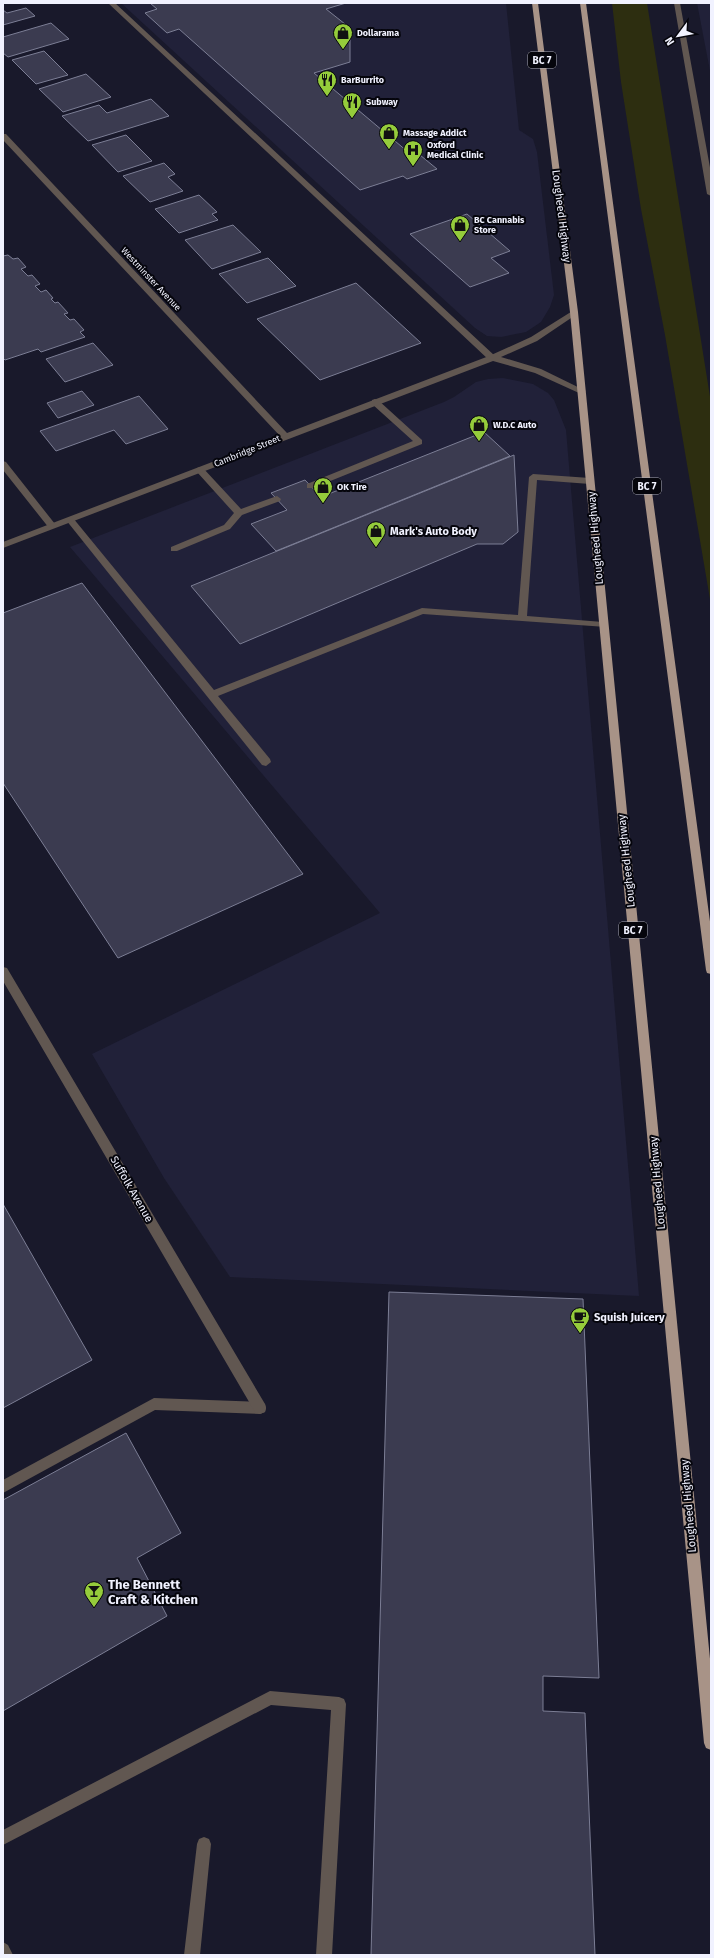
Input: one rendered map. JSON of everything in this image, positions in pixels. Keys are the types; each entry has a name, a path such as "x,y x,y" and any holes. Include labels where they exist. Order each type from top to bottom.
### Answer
{"main road":[{"name":"Lougheed Highway","path":"535,3 574,312 582,391 603,625 711,1743"},
{"name":"BC 7","path":"582,3 711,970"}],"street":[{"path":"112,3 492,358 505,360 541,371 582,391"},
{"path":"677,3 711,194"},
{"name":"Westminster Avenue","path":"3,136 285,436"},
{"name":"Cambridge Street","path":"3,545 492,358 534,339 574,312"},
{"path":"310,486 419,442 375,402"},
{"path":"3,464 52,526"},
{"path":"200,470 239,513"},
{"path":"522,618 533,477 590,481"},
{"path":"174,549 227,527 239,513 277,499"},
{"path":"70,520 266,762"},
{"path":"212,694 422,611 603,625"},
{"name":"Suffolk Avenue","path":"3,971 260,1408 154,1404 3,1487"},
{"path":"3,1838 270,1698 339,1704 324,1955"},
{"path":"192,1955 204,1844"},
{"path":"3,1950 5,1955"}],"shaded area":[{"path":"121,3 506,3 519,130 533,139 537,152 554,295 550,307 541,322 526,332 501,337 487,336 475,328"},
{"path":"612,3 647,3 711,403 711,605 665,335 641,209 621,82"},
{"path":"697,3 711,3 711,76"},
{"path":"503,378 533,384 548,393 554,400 566,430 639,1296 230,1277 164,1178 92,1054 380,913 70,547 444,402 476,382 488,379"}],"building":[{"path":"150,3 346,3 326,9 350,28 350,62 314,73 414,157 420,155 437,169 407,179 403,176 360,190 179,29 167,33 145,13 157,9"},
{"path":"26,8 35,16 3,25 3,10 7,13"},
{"path":"51,23 69,39 8,57 3,53 3,37"},
{"path":"44,51 68,75 36,84 12,60"},
{"path":"86,74 111,97 63,112 39,89"},
{"path":"151,99 169,116 88,141 62,116 99,105 107,113"},
{"path":"126,135 152,161 118,172 92,145"},
{"path":"164,163 175,174 168,177 183,191 150,202 123,176"},
{"path":"199,195 217,212 212,214 218,220 179,233 155,209"},
{"name":"BC Cannabis Store","path":"467,214 510,251 491,258 509,273 470,287 410,234"},
{"path":"233,225 261,252 212,269 185,240"},
{"path":"8,255 13,259 18,258 26,267 21,269 28,276 32,275 40,284 35,286 41,292 46,290 53,298 51,299 55,303 58,302 68,313 64,314 70,320 74,319 84,330 80,332 85,337 41,352 38,349 5,360 3,358 3,256"},
{"path":"268,258 296,286 247,303 219,274"},
{"path":"356,283 421,343 320,380 257,319"},
{"path":"93,343 113,365 65,382 46,359"},
{"path":"82,391 94,405 58,418 47,403"},
{"path":"139,396 168,429 126,444 114,430 56,451 40,431"},
{"path":"484,432 510,456 276,551 251,524 287,510 271,493 305,480 321,497"},
{"name":"Mark's Auto Body","path":"514,455 518,532 503,544 477,544 240,644 191,586"},
{"path":"82,583 303,874 118,958 3,783 3,613"},
{"path":"3,1204 92,1360 3,1408"},
{"path":"389,1292 583,1299 599,1678 543,1676 543,1711 585,1713 595,1955 371,1955"},
{"path":"126,1433 181,1533 137,1558 167,1616 3,1711 3,1500"}],"place":[{"name":"Dollarama","path":"343,50"},
{"name":"BarBurrito","path":"327,97"},
{"name":"Subway","path":"352,119"},
{"name":"Massage Addict","path":"389,150"},
{"name":"Oxford Medical Clinic","path":"413,167"},
{"name":"BC Cannabis Store","path":"460,242"},
{"name":"W.D.C Auto","path":"479,442"},
{"name":"OK Tire","path":"323,504"},
{"name":"Mark's Auto Body","path":"376,548"},
{"name":"Squish Juicery","path":"580,1334"},
{"name":"The Bennett Craft & Kitchen","path":"94,1608"}]}
